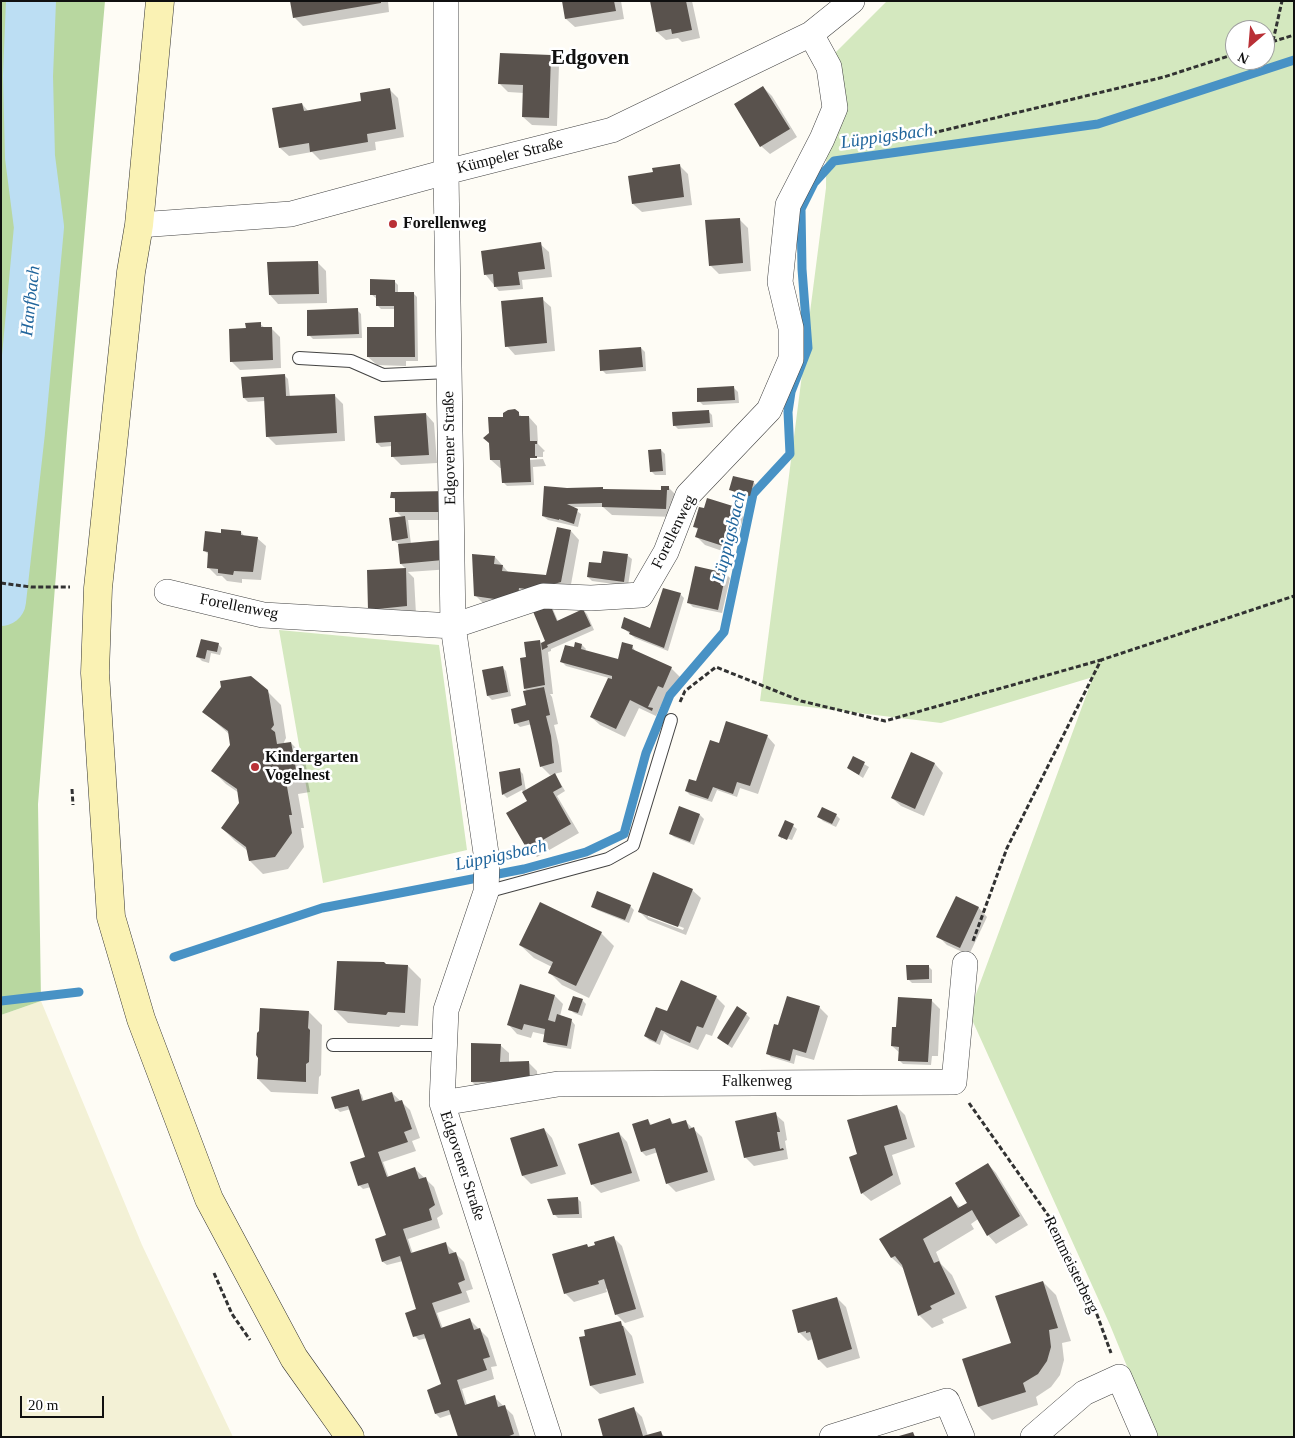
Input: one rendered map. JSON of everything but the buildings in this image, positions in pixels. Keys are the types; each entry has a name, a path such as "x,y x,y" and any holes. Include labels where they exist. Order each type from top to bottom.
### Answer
{"main road":[{"path":"160,1 139,225 132,272 98,588 95,673 111,917 141,1019 208,1199 294,1358 350,1437"}],"street":[{"name":"Edgovener Straße","path":"446,1 446,172 453,626 487,860 486,892 446,1010 442,1103 549,1437"},
{"name":"Kümpeler Straße","path":"139,225 291,214 612,130 811,34 852,1"},
{"name":"Forellenweg","path":"167,592 263,615 453,626 543,596 591,598 641,595 666,552 688,496 769,410 790,359 791,328 780,282 788,205 822,139 835,108 829,67 811,34"},
{"path":"954,1082 965,964"},
{"name":"Falkenweg","path":"442,1103 558,1084 954,1082"},
{"path":"1033,1437 1084,1393 1119,1377 1145,1437"},
{"path":"832,1437 947,1401 962,1437"}],"lane":[{"path":"299,358 351,361 383,375 449,372"},
{"path":"486,892 608,859 633,845 671,720"},
{"path":"333,1046 444,1045"}],"path":[{"path":"1275,36 1282,1"},
{"path":"1275,41 1294,35"},
{"path":"822,139 908,139 1164,77 1225,57"},
{"path":"1,583 31,587 98,588"},
{"path":"671,720 685,692 716,667 801,701 885,721 1101,660 1294,596"},
{"path":"965,964 1007,848 1101,660"},
{"name":"Rentmeisterberg","path":"954,1082 1057,1228 1092,1301 1119,1377"}],"shaded area":[{"path":"41,1001 142,1245 233,1437 1,1437 1,1015"}],"green space":[{"path":"1,1 105,1 67,433 38,804 41,1001 1,1015"},
{"path":"887,1 1294,1 1294,1437 1156,1437 1110,1325 969,1013 1093,677 941,723 760,701 826,188 827,61"},
{"path":"279,630 439,645 467,850 323,883"}],"waterway":[{"name":"Hanfbach","path":"1,601 20,432 39,227 30,157 28,76 31,1"},
{"name":"Lüppigsbach","path":"174,957 322,908 524,869 586,852 624,834 646,753 670,695 724,632 753,494 790,454 788,412 791,392 808,348 802,269 801,209 814,183 834,161 1098,124 1294,60"},
{"name":"Lüppigsbach","path":"1,1001 79,992"}],"place":[{"name":"Forellenweg","path":"393,224"},
{"name":"Kindergarten Vogelnest","path":"255,767"}],"district":[{"name":"Edgoven","path":"590,59"}]}
